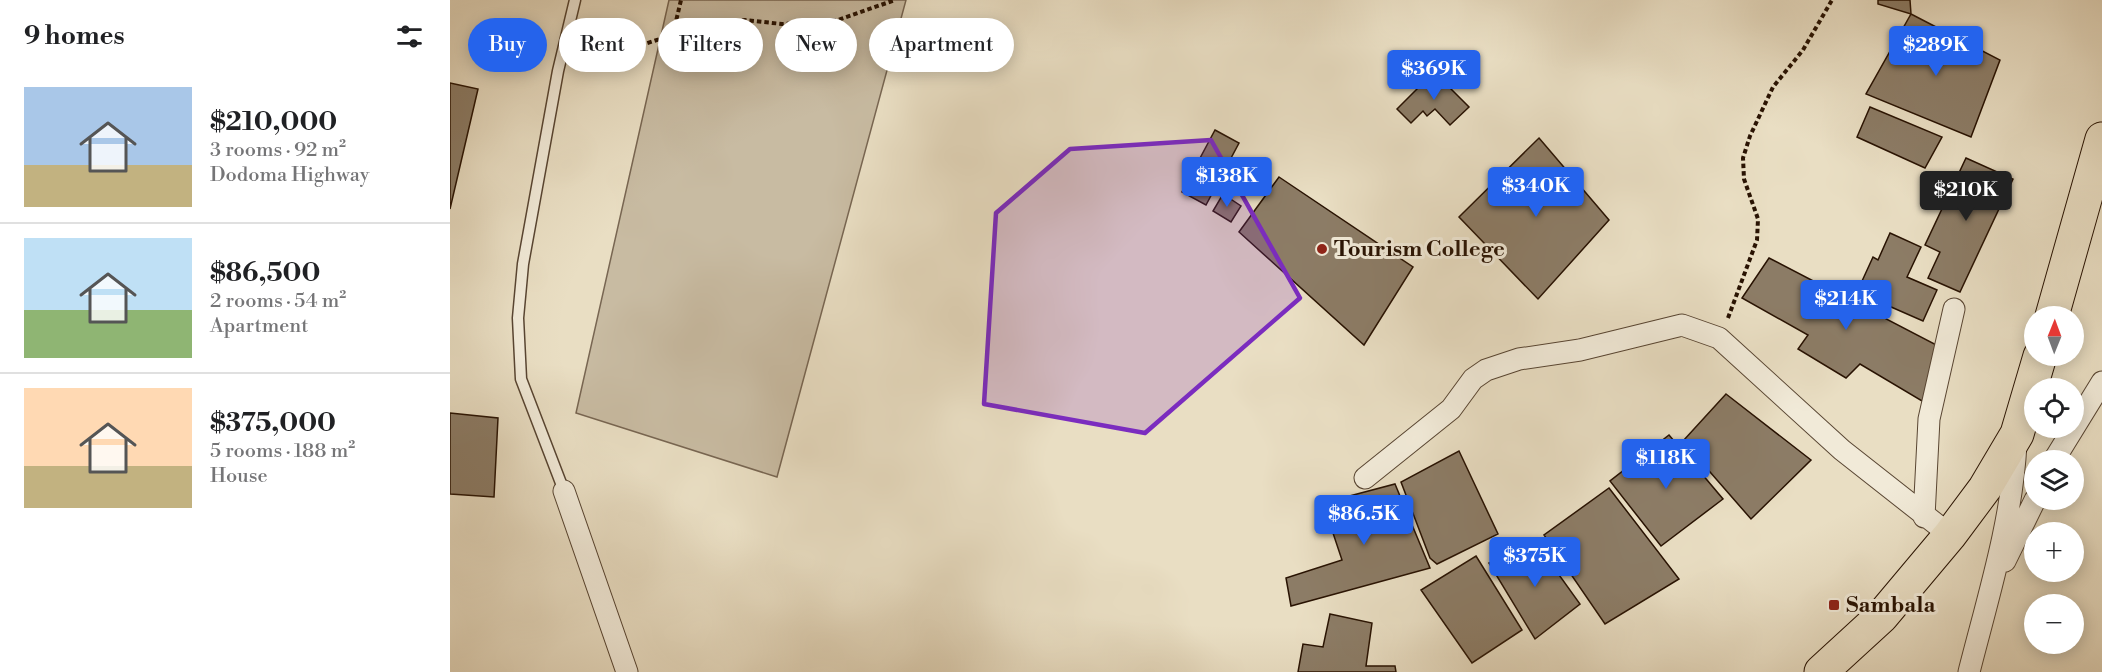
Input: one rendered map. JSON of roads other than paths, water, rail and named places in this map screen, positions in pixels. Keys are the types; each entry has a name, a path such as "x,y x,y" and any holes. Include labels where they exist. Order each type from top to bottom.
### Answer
{"highway":[{"path":"2055,306 2102,138"},
{"path":"1821,672 1882,616 1937,526 1985,488 2017,434 2037,366"}],"street":[{"path":"1937,526 1929,419 1954,309"},
{"path":"1365,478 1451,409 1478,374 1496,365 1630,340 1682,325 1719,338 1842,450 1937,526"},
{"path":"2060,450 2102,382"},
{"path":"1969,672 2014,479 2017,434"},
{"path":"564,491 627,672"},
{"path":"1988,597 2030,510"}],"lane":[{"path":"564,491 521,379 518,318 523,264 558,71 575,0"}],"place":[{"name":"Tourism College","path":"1322,249"},
{"name":"Sambala","path":"1834,605"}]}
